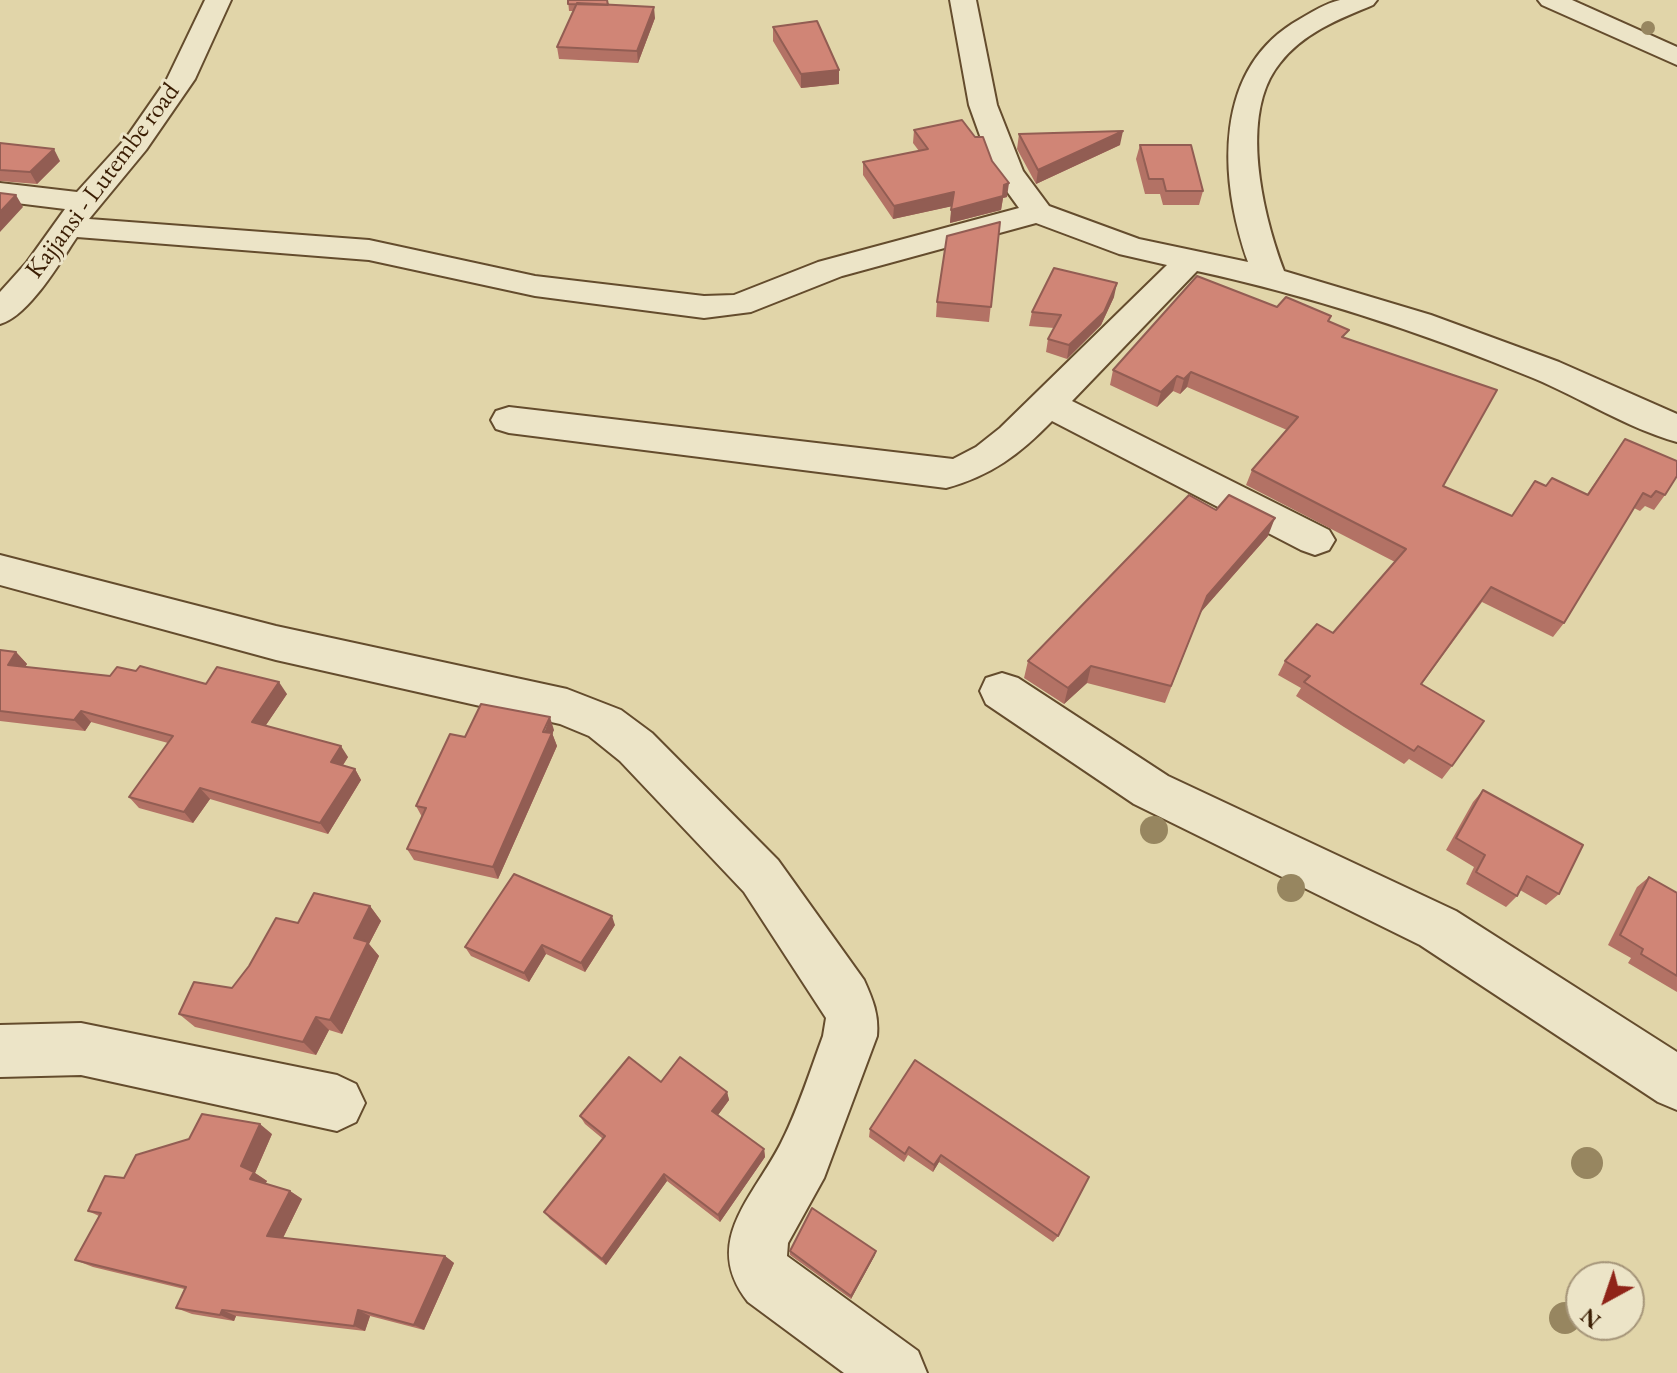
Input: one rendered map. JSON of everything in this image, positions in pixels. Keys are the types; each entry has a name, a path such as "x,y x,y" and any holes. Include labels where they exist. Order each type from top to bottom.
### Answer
{"street":[{"name":"Kajjansi - Lutembe road","path":"0,313 136,144 181,79 218,0"},
{"path":"963,0 983,105 1008,172 1038,213 1099,238 1270,277 1419,323 1532,365 1677,429"},
{"path":"1270,277 1256,241 1243,174 1247,107 1259,73 1283,44 1306,24 1364,0"},
{"path":"1551,0 1677,57"},
{"path":"0,192 78,214 369,250 535,286 704,307 739,305 830,269 1038,213"},
{"path":"509,420 946,474 978,466 1001,450 1190,260"},
{"path":"1048,404 1315,540"},
{"path":"0,570 276,643 567,707 605,723 636,747 761,876 846,998 852,1018 850,1036 804,1158 759,1237 757,1266 769,1281 896,1373"},
{"path":"1002,691 1151,790 1438,928 1677,1083"},
{"path":"0,1051 81,1049 337,1103"}],"building":[{"path":"568,0 607,0 608,5 568,4"},
{"path":"577,3 654,7 637,51 557,47"},
{"path":"817,21 839,70 801,74 773,27"},
{"path":"962,120 975,137 983,137 992,161 1009,183 1004,185 1003,196 951,210 954,192 894,206 863,162 928,149 914,130"},
{"path":"1123,131 1038,170 1019,134"},
{"path":"0,143 54,149 30,172 0,170"},
{"path":"1140,145 1191,145 1203,191 1166,191 1163,179 1149,179"},
{"path":"0,193 16,195 0,212"},
{"path":"1000,222 991,307 937,302 947,236"},
{"path":"1054,268 1117,283 1104,312 1069,345 1048,339 1061,315 1032,312"},
{"path":"1197,276 1277,307 1286,297 1331,316 1328,321 1349,330 1342,337 1497,390 1443,486 1512,516 1535,481 1546,486 1552,478 1588,495 1625,439 1677,461 1677,476 1665,495 1656,491 1651,497 1643,493 1564,623 1491,587 1421,684 1484,721 1452,766 1418,746 1414,751 1352,713 1304,682 1310,676 1285,661 1317,624 1333,633 1406,549 1252,470 1298,417 1191,372 1184,379 1177,376 1161,392 1113,370"},
{"path":"1189,495 1216,510 1229,495 1275,518 1207,596 1171,686 1091,666 1068,688 1028,661"},
{"path":"0,650 16,652 8,665 110,676 117,667 136,671 140,666 206,684 217,667 279,682 252,722 341,746 331,762 355,769 320,823 200,788 184,812 129,797 173,736 81,711 74,720 0,711"},
{"path":"481,704 550,717 543,732 552,733 493,867 407,849 426,808 416,806 450,734 465,737"},
{"path":"1483,790 1583,845 1559,894 1527,876 1517,896 1476,872 1485,855 1456,838"},
{"path":"514,874 612,916 581,963 542,945 524,973 465,947"},
{"path":"1649,877 1677,893 1677,976 1641,954 1643,949 1620,935"},
{"path":"314,893 370,906 354,938 368,942 330,1020 316,1017 303,1042 179,1014 194,982 232,988 249,966 276,918 298,923"},
{"path":"629,1057 661,1082 680,1057 727,1092 712,1111 764,1149 718,1215 664,1174 602,1259 544,1212 605,1136 580,1116"},
{"path":"915,1060 1089,1177 1058,1236 941,1155 934,1165 909,1147 905,1154 870,1129"},
{"path":"202,1114 260,1124 241,1166 254,1172 250,1179 290,1191 267,1236 445,1256 414,1325 358,1310 354,1326 222,1310 220,1315 176,1308 186,1287 75,1260 101,1213 88,1211 105,1176 124,1178 136,1155 189,1139"},
{"path":"812,1208 876,1251 851,1296 790,1251"}]}
